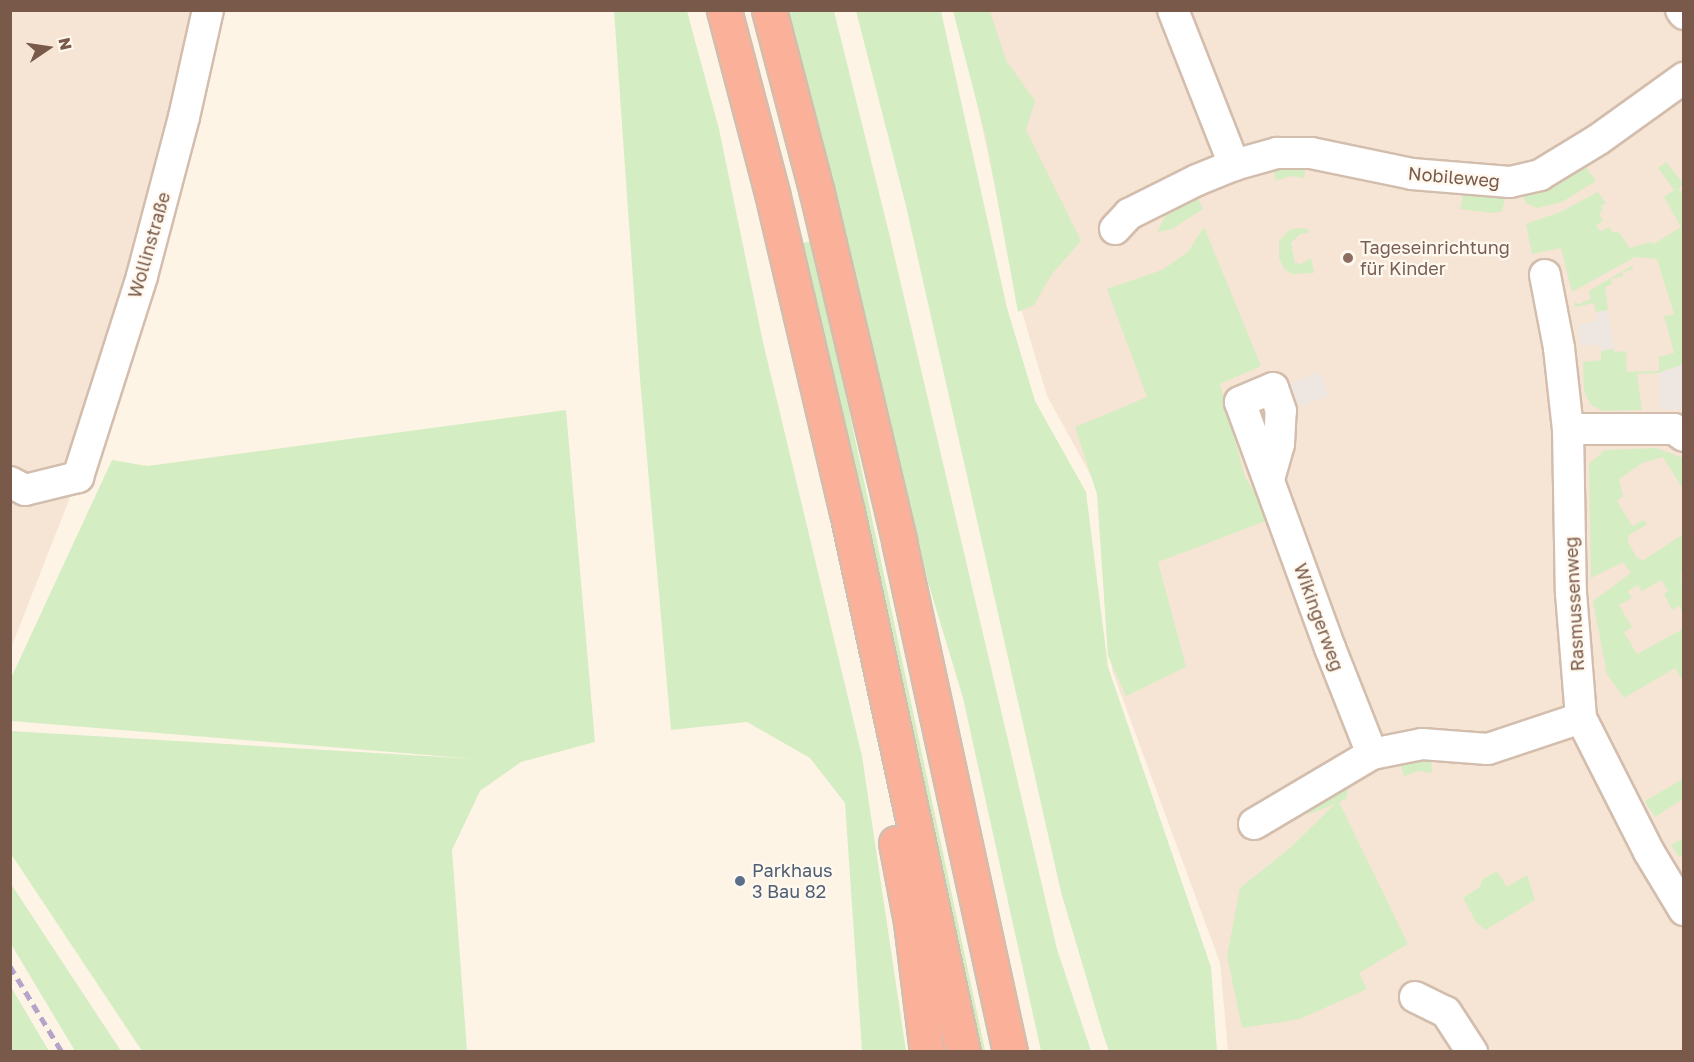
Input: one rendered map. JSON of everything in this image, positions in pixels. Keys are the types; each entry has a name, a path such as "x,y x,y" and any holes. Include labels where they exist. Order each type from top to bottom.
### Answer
{"highway":[{"path":"723,10 772,193 900,758 963,1052"},
{"path":"769,10 817,193 899,541 1010,1052"},
{"path":"900,758 893,823 911,922 927,1052"}],"street":[{"name":"Wollinstraße","path":"10,482 25,490 78,477 142,276 184,117 208,10"},
{"path":"1173,10 1234,165"},
{"name":"Nobileweg","path":"1114,229 1129,214 1234,165 1277,153 1311,153 1412,174 1510,182 1540,175 1599,139 1683,78"},
{"name":"Rasmussenweg","path":"1545,274 1559,348 1568,429 1571,593 1581,718 1649,852 1683,909"},
{"path":"1568,429 1674,429 1683,435"},
{"name":"Wikingerweg","path":"1269,479 1372,754"},
{"path":"1254,824 1372,754 1422,744 1488,749 1581,718"},
{"path":"1415,997 1446,1012 1472,1052"}],"shaded area":[{"path":"11,11 208,11 78,477 11,648"},
{"path":"957,11 1683,11 1683,1051 1228,1051 1220,963 1112,670 1100,492 1047,396 1022,312"},
{"path":"1608,310 1614,349 1601,351 1600,344 1580,346 1578,324 1598,321 1596,312"},
{"path":"1683,364 1683,411 1660,409 1659,373"},
{"path":"1320,372 1329,395 1299,407 1290,383"}],"green space":[{"path":"614,11 687,11 719,129 763,342 862,756 906,1051 862,1051 845,803 810,758 747,722 671,730 640,379"},
{"path":"788,11 834,11 889,233 1057,949 1091,1051 1041,1051 963,698 928,582 822,137"},
{"path":"856,11 941,11 1007,308 1035,401 1086,492 1108,667 1211,967 1217,1051 1109,1051 1103,1034 1061,892 906,206"},
{"path":"953,11 990,11 1006,60 1035,101 1026,130 1081,241 1052,274 1034,305 1018,312 986,138"},
{"path":"1307,160 1304,178 1291,176 1276,181 1272,164"},
{"path":"1666,162 1683,183 1679,189 1684,195 1683,364 1659,373 1637,374 1642,410 1603,411 1591,405 1584,391 1583,362 1601,360 1601,351 1614,349 1615,352 1626,351 1627,372 1659,371 1659,357 1674,353 1664,316 1674,314 1657,259 1635,257 1572,292 1561,248 1532,254 1526,224 1560,212 1598,192 1606,203 1601,206 1603,210 1599,214 1603,220 1596,226 1601,231 1609,227 1613,233 1618,231 1630,248 1650,242 1654,244 1681,227 1664,197 1674,190 1658,168"},
{"path":"1586,167 1596,181 1562,202 1537,208 1526,203 1521,194 1562,182"},
{"path":"1464,191 1506,195 1502,211 1493,213 1460,209"},
{"path":"1196,193 1203,209 1172,229 1157,232 1168,211"},
{"path":"1204,227 1261,366 1220,384 1245,477 1271,519 1158,562 1186,667 1126,696 1108,656 1097,494 1075,427 1147,397 1107,289 1162,270 1188,252"},
{"path":"1308,229 1309,233 1300,234 1291,243 1295,263 1301,264 1311,258 1314,273 1292,274 1284,269 1279,258 1279,241 1289,230"},
{"path":"813,241 985,1052 975,1052 803,243"},
{"path":"1633,265 1632,270 1622,272 1623,276 1611,279 1612,284 1605,287 1608,310 1596,312 1594,303 1575,307 1574,302 1579,304 1591,299 1589,291"},
{"path":"566,410 595,742 521,762 480,791 452,850 467,1051 142,1051 11,854 11,731 476,759 11,721 11,678 112,460 147,466"},
{"path":"1656,448 1683,458 1683,489 1663,457 1642,463 1619,479 1623,496 1617,501 1632,526 1644,520 1647,524 1628,536 1628,542 1637,558 1644,560 1683,534 1683,571 1681,572 1683,613 1679,606 1672,610 1664,594 1668,591 1661,580 1642,591 1638,585 1628,591 1632,598 1619,605 1632,627 1624,632 1637,654 1683,629 1683,681 1675,668 1624,698 1607,674 1593,601 1631,573 1623,562 1591,578 1589,464 1605,450"},
{"path":"1431,754 1432,773 1418,771 1404,776 1398,758"},
{"path":"1683,779 1683,799 1655,817 1645,801"},
{"path":"1345,785 1348,791 1346,799 1339,802 1408,944 1359,973 1367,989 1300,1019 1242,1028 1227,956 1240,888 1290,848 1335,804 1309,814 1298,814"},
{"path":"1683,838 1683,854 1679,857 1671,845"},
{"path":"1497,871 1507,887 1527,875 1535,900 1485,930 1476,922 1463,898 1480,887 1482,880"},
{"path":"10,884 121,1051 75,1051 11,944"},
{"path":"11,987 49,1051 11,1051"}],"railway":[{"path":"10,966 62,1052"}],"place":[{"name":"Tageseinrichtung für Kinder","path":"1348,258"},
{"name":"Parkhaus 3 Bau 82","path":"740,881"}]}
